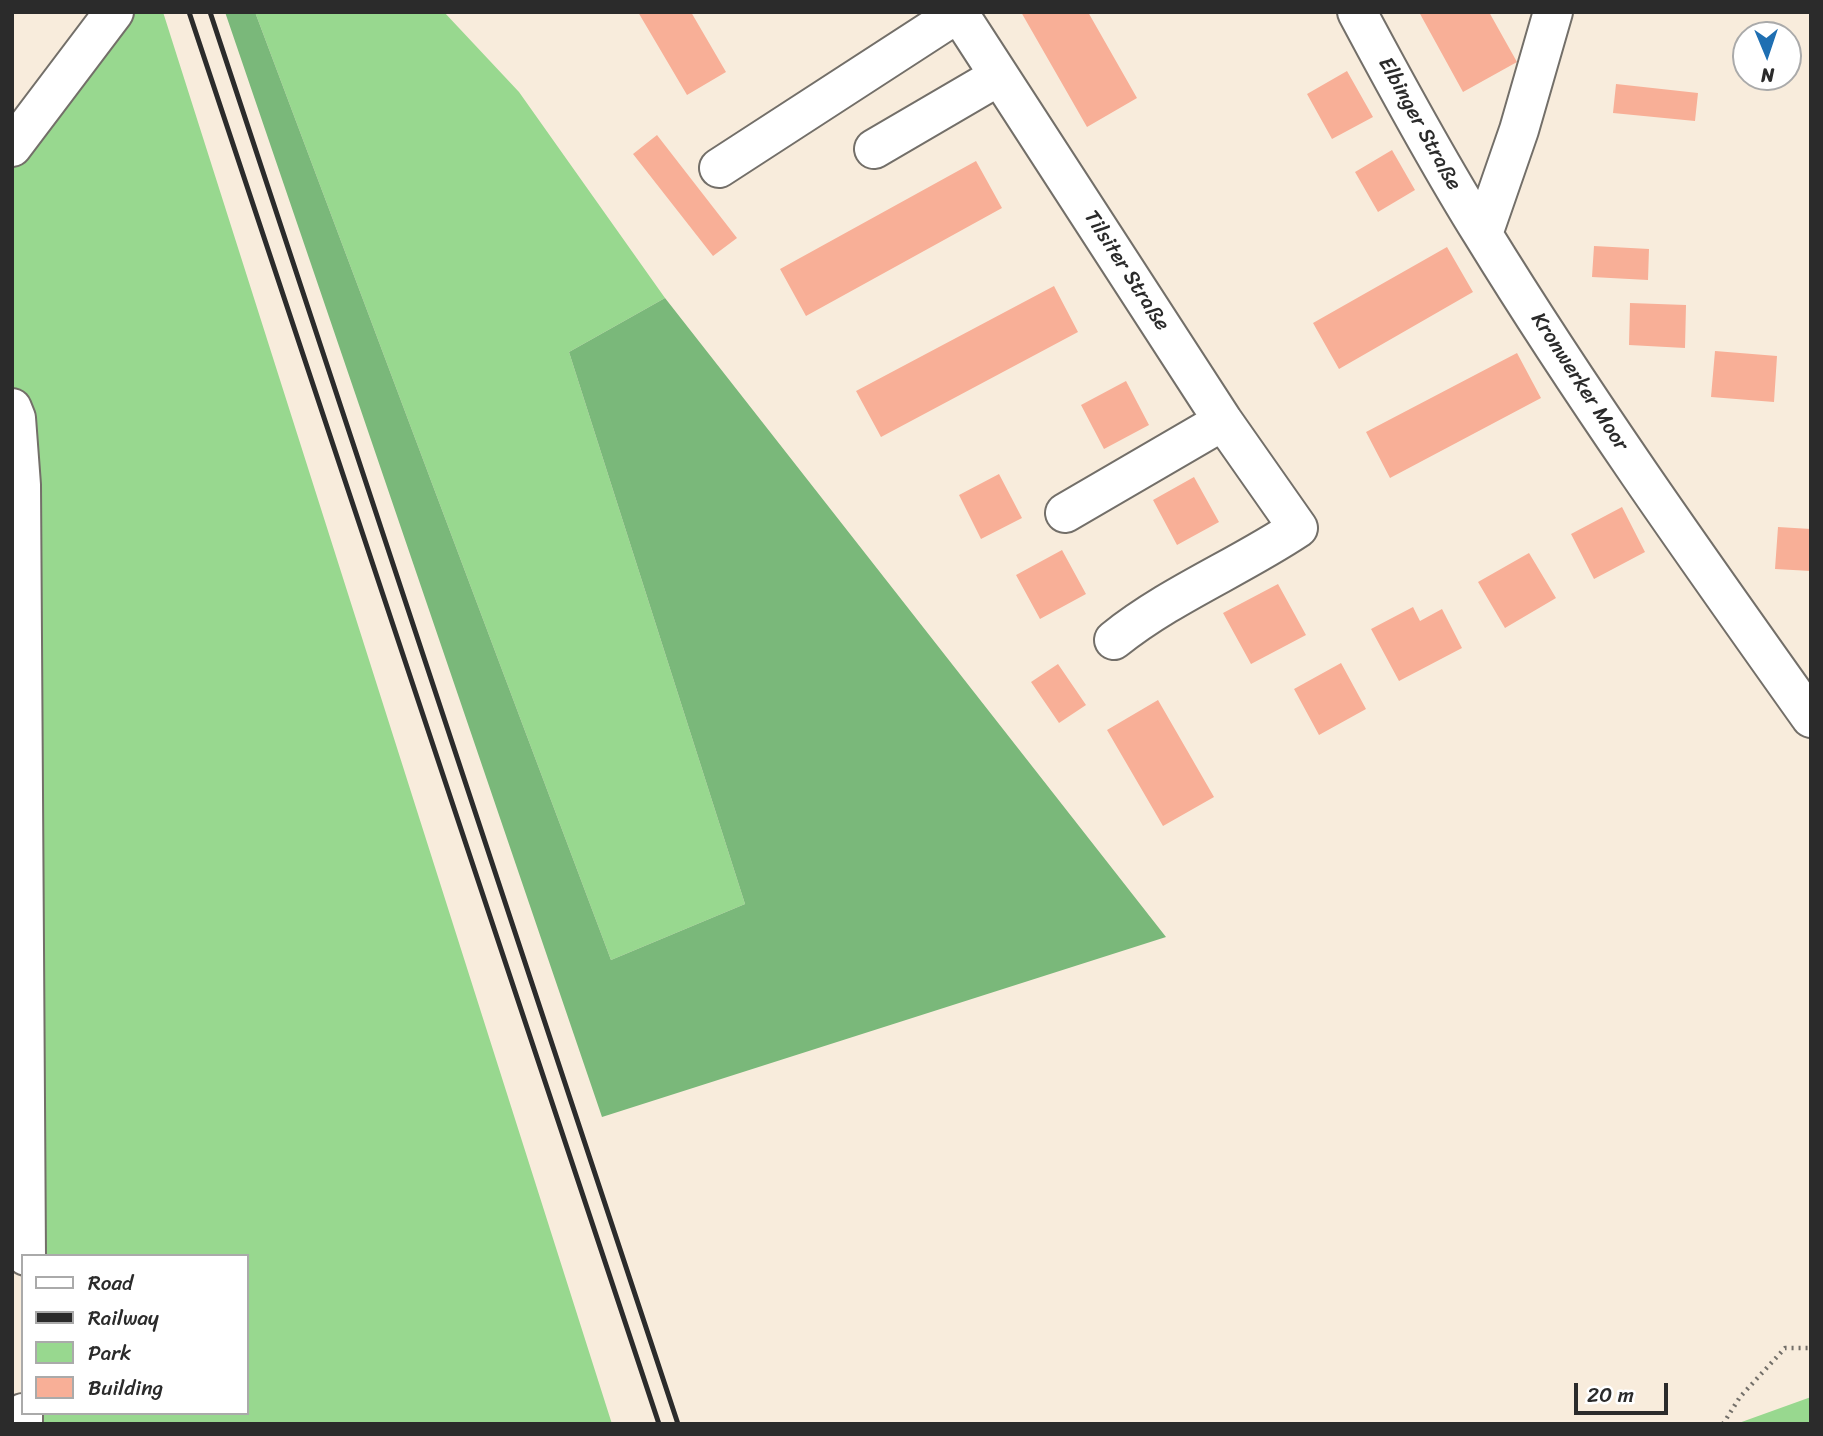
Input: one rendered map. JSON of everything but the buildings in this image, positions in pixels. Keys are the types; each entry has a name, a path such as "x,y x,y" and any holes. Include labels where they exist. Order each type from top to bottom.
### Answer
{"street":[{"path":"12,147 114,12"},
{"path":"719,168 958,12"},
{"name":"Tilsiter Straße","path":"958,12 1223,421 1298,528 1269,547 1161,606 1114,640"},
{"name":"Elbinger Straße","path":"1357,12 1425,138 1482,234"},
{"path":"1482,234 1519,130 1553,12"},
{"path":"874,149 999,76"},
{"name":"Kronwerker Moor","path":"1482,234 1647,486 1811,719"},
{"path":"12,408 16,418 21,485 26,1254"},
{"path":"1065,513 1223,421"}],"path":[{"path":"1723,1424 1740,1397 1785,1348 1811,1348"}],"green space":[{"path":"114,12 163,12 612,1424 23,1424 23,1415 248,1415 248,1254 26,1254 12,408 12,147"},
{"path":"225,12 255,12 611,960 745,904 569,352 665,298 1166,937 602,1117"},
{"path":"255,12 444,12 519,92 665,298 569,352 745,904 611,960"},
{"path":"1811,1397 1811,1424 1736,1424"}],"railway":[{"path":"189,12 659,1424"},
{"path":"210,12 678,1424"}]}
